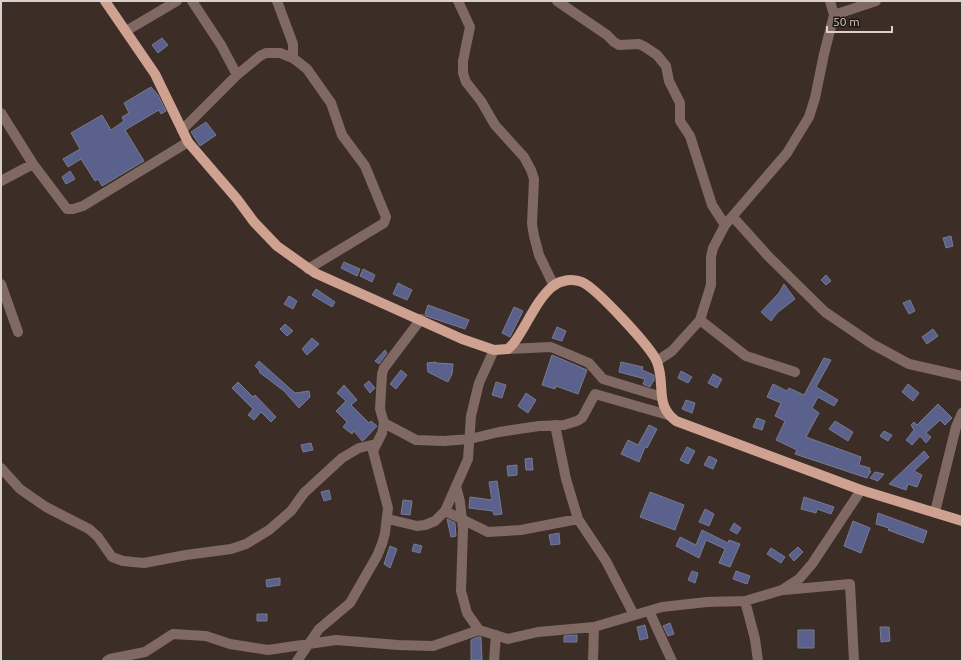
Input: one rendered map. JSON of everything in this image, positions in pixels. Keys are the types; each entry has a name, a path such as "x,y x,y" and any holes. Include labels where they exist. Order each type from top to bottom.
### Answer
{"main road":[{"path":"105,1 155,74 188,142 237,199 254,222 277,246 311,271 421,319 462,339 494,350 508,349 520,334 526,322 554,286 564,281 573,280 583,282 609,305 650,350 657,361 662,379 663,408 668,415 676,421 861,490 962,521"}],"street":[{"path":"126,31 177,1"},
{"path":"192,1 221,45 236,75"},
{"path":"277,1 293,44 293,58"},
{"path":"458,1 470,27 463,61 463,73 466,82 481,101 494,125 524,156 532,170 534,179 532,224 534,236 539,255 554,286"},
{"path":"557,1 607,35 614,42 625,45 639,44 657,55 666,66 669,81 680,103 680,121 690,136 712,205 725,226"},
{"path":"657,361 672,351 700,320 711,285 711,257 713,248 725,226 732,217 787,153 809,117 815,98 834,15 830,1"},
{"path":"834,15 876,1"},
{"path":"182,130 236,75 266,53 280,53 293,58 307,69 331,103 342,135 365,166 386,217 384,223 311,271"},
{"path":"1,114 33,164 62,205 67,209 73,210 113,189 162,156 188,142"},
{"path":"1,181 33,164"},
{"path":"732,217 769,257 825,312 872,344 909,364 962,376"},
{"path":"1,284 18,332"},
{"path":"297,661 319,630 350,602 377,556 388,519 385,494 373,456 373,451 382,433 384,422 380,409 383,371 421,319"},
{"path":"700,320 746,356 795,372"},
{"path":"508,349 552,347 589,363 603,379 662,397"},
{"path":"388,519 417,526 425,525 435,521 445,511 468,459 471,416 479,383 494,350"},
{"path":"598,394 603,379"},
{"path":"384,422 416,440 444,442 470,439 526,428 571,423 582,418 592,396 598,394 668,415"},
{"path":"935,512 956,427 962,413"},
{"path":"555,425 566,479 578,519 606,560 634,615"},
{"path":"1,468 20,489 46,507 89,529 98,537 112,557 144,563 186,555 231,549 246,544 269,530 291,510 304,493 342,458 359,448 376,444"},
{"path":"456,486 462,520 461,591 467,613 478,630"},
{"path":"782,590 799,579 812,564 861,490"},
{"path":"445,511 488,532 521,530 578,519"},
{"path":"107,661 145,652 173,634 206,636 230,644 268,650 336,640 398,646 433,646 478,630 508,639 538,632 594,627 649,611 685,604 745,601 782,590 850,584 854,661"},
{"path":"745,601 755,639 758,661"},
{"path":"649,611 672,661"},
{"path":"594,627 594,661"},
{"path":"494,661 496,636"}],"building":[{"path":"162,38 168,45 158,53 152,45"},
{"path":"151,87 158,95 166,111 161,114 159,110 125,130 144,161 102,186 98,179 95,181 81,159 68,167 63,159 80,149 71,133 102,115 111,130 124,121 122,117 129,113 124,103"},
{"path":"206,122 216,135 200,146 191,132"},
{"path":"70,171 75,179 66,184 62,177"},
{"path":"951,236 953,246 946,248 943,238"},
{"path":"344,262 360,269 357,276 341,268"},
{"path":"363,269 375,275 372,282 360,276"},
{"path":"826,275 831,281 826,285 821,280"},
{"path":"398,283 412,290 407,300 393,294"},
{"path":"784,284 795,299 777,313 771,321 761,312 779,293"},
{"path":"316,289 335,302 332,307 312,295"},
{"path":"289,296 297,301 293,309 284,304"},
{"path":"910,300 915,311 909,314 903,303"},
{"path":"428,305 469,320 465,329 426,316 425,314"},
{"path":"514,307 523,311 510,337 502,333"},
{"path":"285,324 293,331 287,336 280,329"},
{"path":"557,327 566,331 562,341 552,338"},
{"path":"933,329 938,336 927,344 922,337"},
{"path":"312,338 319,344 307,355 302,349"},
{"path":"385,350 387,353 379,364 375,361"},
{"path":"552,355 587,370 578,394 556,386 555,389 542,385"},
{"path":"824,358 831,360 816,387 838,400 834,406 818,397 812,408 819,413 806,437 861,457 859,465 870,468 869,471 871,471 867,478 795,454 797,450 776,440 785,421 775,416 781,403 767,397 773,384 787,391 789,388 804,395"},
{"path":"259,361 295,393 309,391 310,397 299,408 284,391 259,372 260,371 255,366"},
{"path":"436,362 453,364 452,374 448,382 428,372 427,363"},
{"path":"621,362 643,367 642,370 654,375 654,381 650,387 643,384 645,379 619,372"},
{"path":"401,370 407,375 396,389 390,384"},
{"path":"681,371 692,377 688,383 678,378"},
{"path":"713,374 722,379 717,388 708,383"},
{"path":"369,381 375,388 370,393 364,385"},
{"path":"238,382 253,397 255,395 276,417 271,422 261,412 254,420 248,415 253,409 232,388"},
{"path":"496,382 506,385 502,398 492,395"},
{"path":"908,384 919,393 913,401 902,392"},
{"path":"344,385 357,400 351,405 369,423 371,421 377,426 362,441 354,431 352,434 343,427 347,422 336,411 346,401 337,393"},
{"path":"526,393 536,400 528,413 518,406"},
{"path":"686,400 695,403 692,413 682,409"},
{"path":"938,404 952,418 945,425 940,420 926,433 931,437 926,443 920,436 912,445 906,440 914,430 911,425 914,422 917,425"},
{"path":"757,418 765,421 762,430 753,427"},
{"path":"835,421 853,432 848,441 829,429"},
{"path":"649,425 657,429 647,448 645,447 639,462 621,454 628,440 638,445"},
{"path":"884,431 892,435 888,441 880,436"},
{"path":"311,443 313,450 303,452 301,445"},
{"path":"687,447 695,451 688,464 680,460"},
{"path":"924,451 929,457 914,471 922,475 917,487 908,484 906,490 889,484"},
{"path":"709,456 717,460 713,469 704,465"},
{"path":"532,458 533,470 526,470 525,459"},
{"path":"517,465 517,475 508,476 507,466"},
{"path":"875,472 884,474 878,481 870,478"},
{"path":"497,481 502,514 494,515 493,511 469,508 470,497 492,500 489,482"},
{"path":"329,490 331,499 324,501 321,492"},
{"path":"650,492 684,505 675,530 640,517"},
{"path":"804,497 834,507 831,514 817,509 816,513 801,509"},
{"path":"403,500 412,501 410,515 401,514"},
{"path":"705,509 714,514 709,526 699,522"},
{"path":"878,513 927,531 923,543 876,524"},
{"path":"447,519 455,523 456,536 451,537"},
{"path":"853,521 870,528 861,553 844,546"},
{"path":"734,523 741,528 737,534 730,530"},
{"path":"702,530 728,543 729,540 740,544 730,567 719,563 725,549 706,540 699,558 676,546 680,537 696,545"},
{"path":"559,533 560,544 551,545 549,535"},
{"path":"414,544 422,546 420,553 412,551"},
{"path":"390,546 397,549 390,568 384,564"},
{"path":"798,547 803,552 794,561 789,555"},
{"path":"771,548 785,557 781,563 767,554"},
{"path":"692,571 698,573 695,583 688,580"},
{"path":"736,571 750,576 747,584 733,579"},
{"path":"280,578 280,585 267,587 266,580"},
{"path":"257,614 267,614 267,621 257,621"},
{"path":"670,623 674,634 668,636 663,626"},
{"path":"645,625 648,638 640,640 637,627"},
{"path":"880,627 889,627 890,641 881,642"},
{"path":"798,630 814,630 814,648 798,648"},
{"path":"577,635 577,642 564,642 564,636"},
{"path":"481,637 482,660 471,660 471,640"}]}
